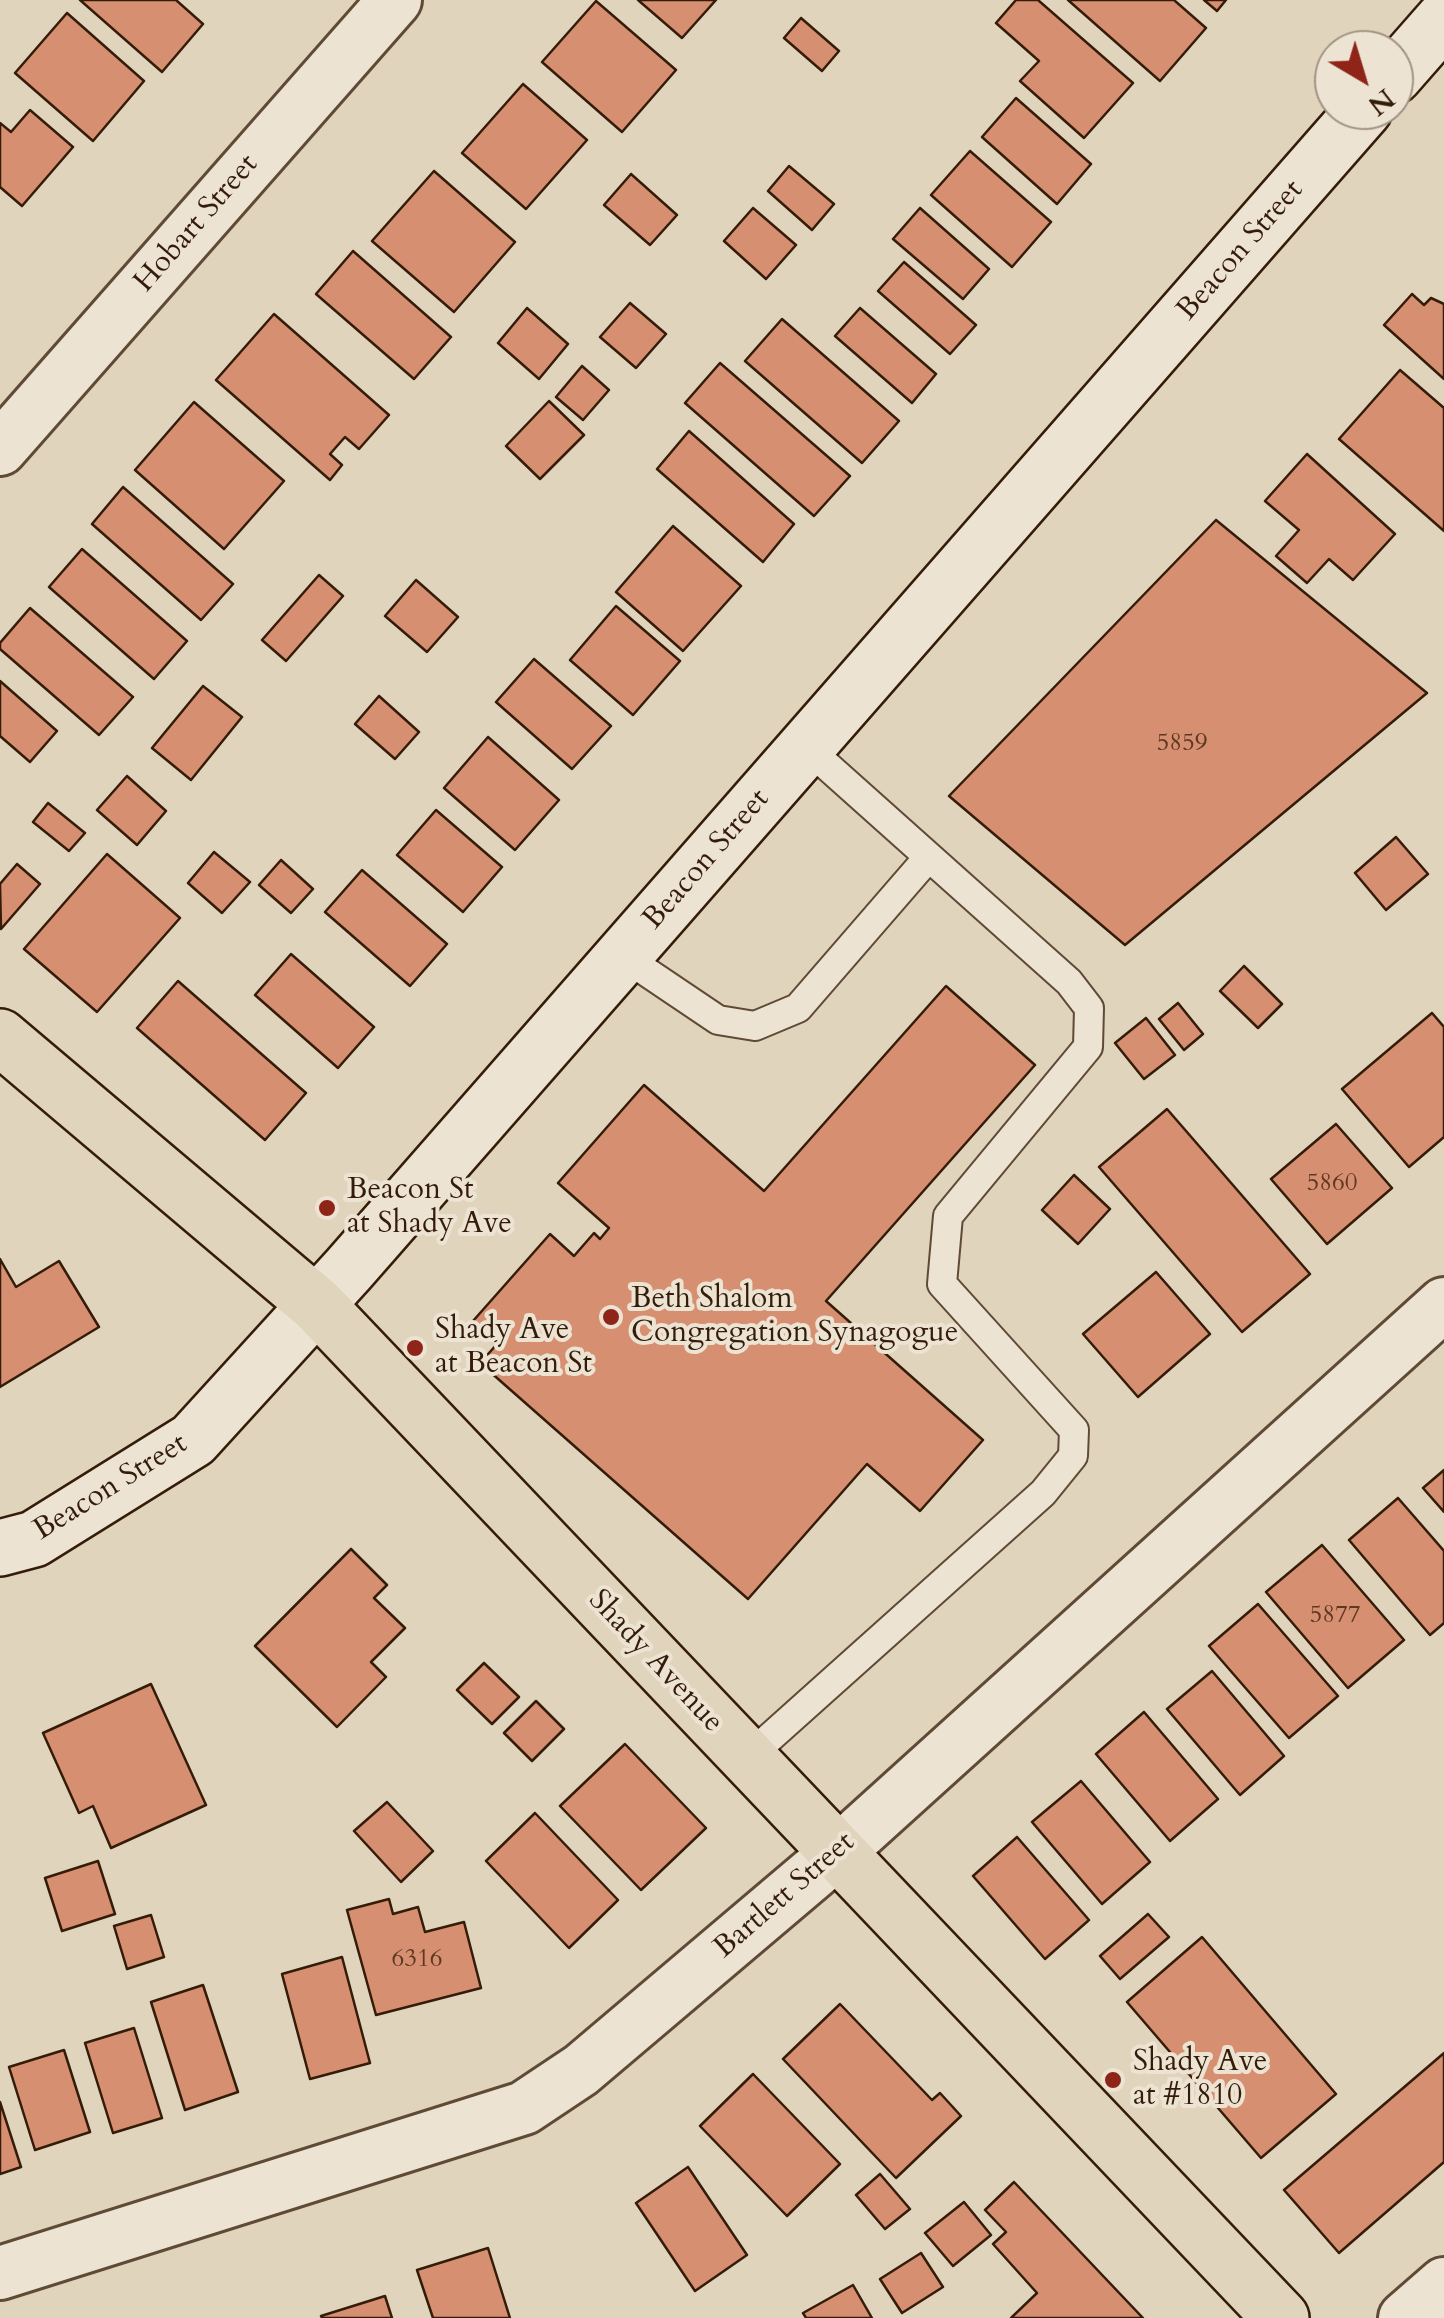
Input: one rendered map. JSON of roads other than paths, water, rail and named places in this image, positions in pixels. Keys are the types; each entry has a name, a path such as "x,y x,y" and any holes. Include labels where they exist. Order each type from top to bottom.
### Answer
{"main road":[{"path":"1414,53 1444,19"},
{"name":"Beacon Street","path":"0,1548 34,1539 193,1440 317,1305 1346,130"},
{"name":"Shady Avenue","path":"0,1037 317,1305 1281,2318"}],"street":[{"name":"Hobart Street","path":"0,449 395,0"},
{"name":"Bartlett Street","path":"0,2274 524,2108 581,2070 837,1854 1444,1304"},
{"path":"1405,2318 1444,2284"}],"lane":[{"path":"747,1758 1042,1493 1073,1456 1074,1430 942,1284 948,1216 1088,1046 1089,1008 1069,982 806,747"},
{"path":"624,956 718,1020 755,1026 798,1008 928,859"}],"place":[{"name":"Beacon St at Shady Ave","path":"327,1208"},
{"name":"Beth Shalom Congregation Synagogue","path":"611,1317"},
{"name":"Shady Ave at Beacon St","path":"415,1348"},
{"name":"Shady Ave at #1810","path":"1113,2080"}]}
